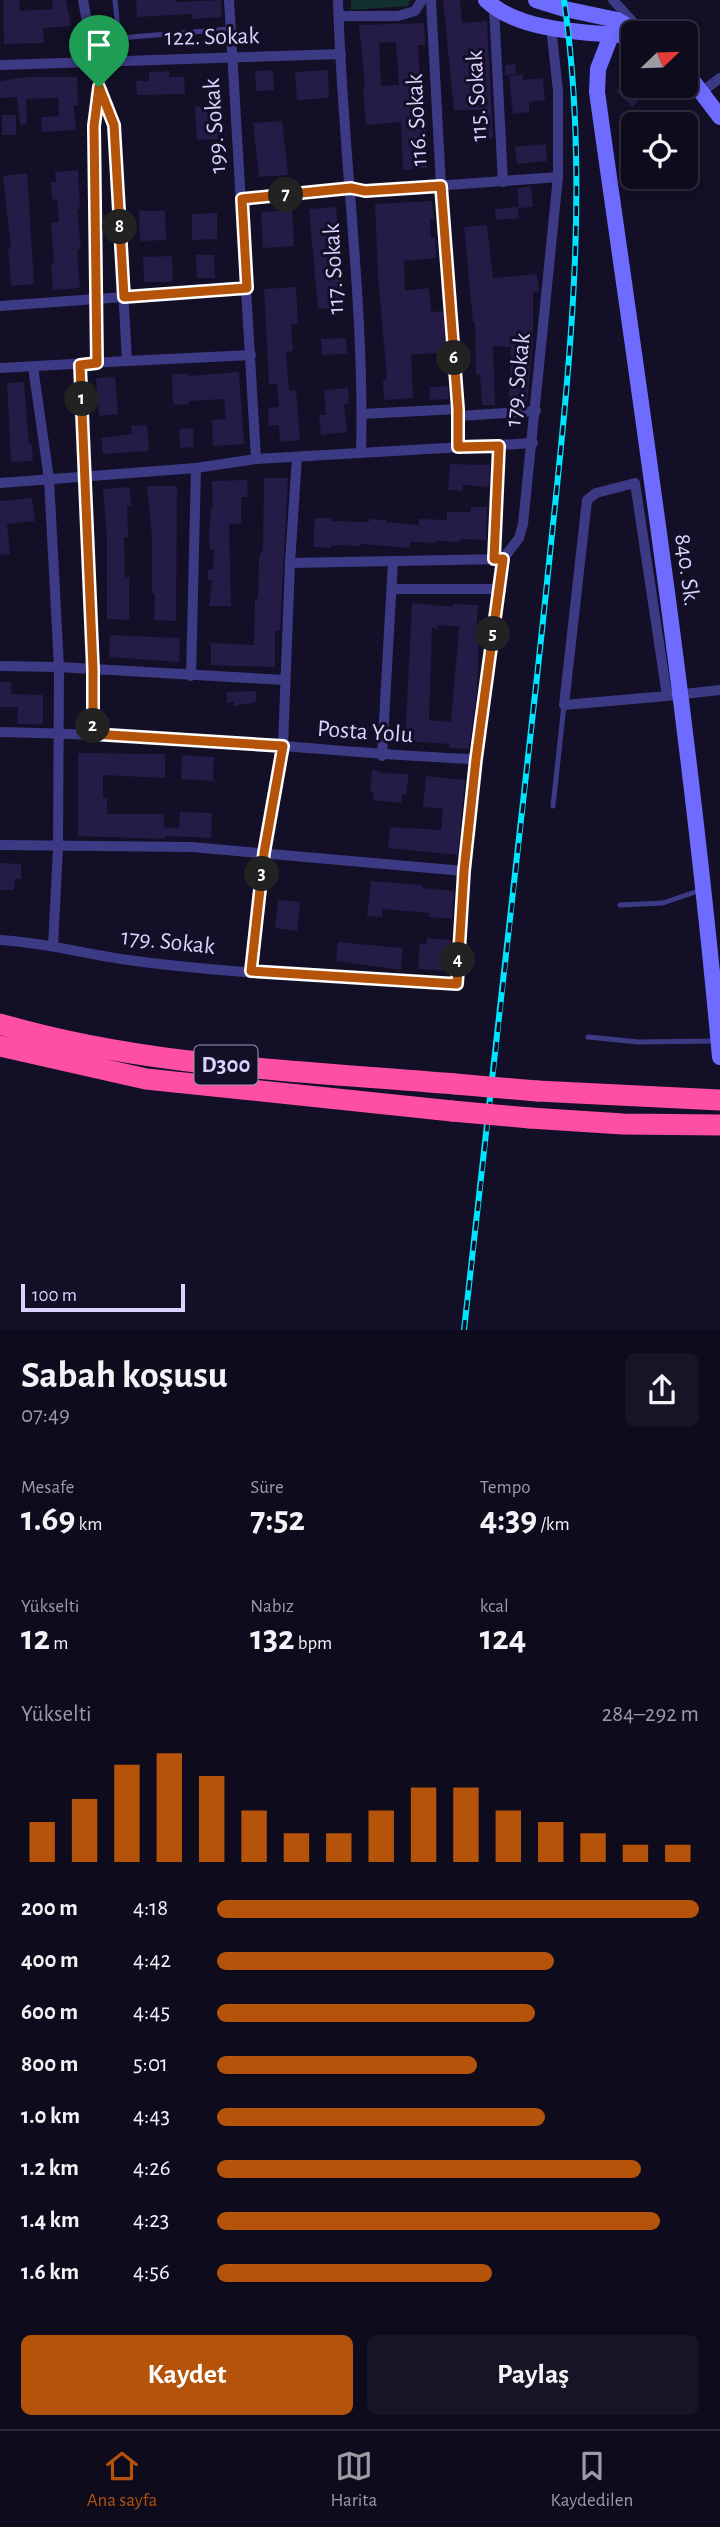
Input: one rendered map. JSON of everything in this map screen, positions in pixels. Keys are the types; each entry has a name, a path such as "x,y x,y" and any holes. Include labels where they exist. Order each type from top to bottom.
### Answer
{"highway":[{"name":"D300","path":"0,1024 103,1048 190,1062 537,1091 720,1100"},
{"name":"D300","path":"0,1046 146,1079 530,1118 623,1124 720,1125"}],"street":[{"path":"83,0 99,87 114,125 127,361"},
{"name":"199. Sokak","path":"229,0 256,459"},
{"name":"117. Sokak","path":"338,0 351,188 362,414 361,452"},
{"path":"338,16 398,16 415,11 422,0"},
{"name":"116. Sokak","path":"431,0 441,186 458,412 458,447"},
{"path":"613,0 631,21"},
{"path":"542,1 551,27"},
{"path":"542,1 621,30"},
{"path":"490,4 520,21 551,27 621,28"},
{"name":"115. Sokak","path":"490,4 503,182"},
{"name":"179. Sokak","path":"0,940 53,946 121,959 251,971 457,984 464,871 499,589 498,559 519,538 533,443 558,177 558,91 551,27"},
{"name":"840. Sk.","path":"615,27 598,69 597,92 674,696 704,889 713,910 719,1049"},
{"name":"122. Sokak","path":"0,65 341,54"},
{"path":"703,91 720,78"},
{"path":"698,85 720,117"},
{"path":"97,363 94,126 99,87"},
{"path":"242,199 351,188 365,191 558,177"},
{"path":"0,306 247,288"},
{"path":"0,369 251,355"},
{"path":"80,365 93,669 93,734"},
{"path":"33,367 49,479 59,667 58,848 53,946"},
{"path":"362,414 536,411"},
{"path":"0,483 196,468 256,459 533,443"},
{"path":"290,563 498,559 499,446"},
{"path":"251,971 264,853 283,746 284,680 297,457"},
{"path":"191,676 196,468"},
{"path":"674,696 635,483 596,493 587,500 564,705 674,696 720,690"},
{"path":"383,756 393,561"},
{"path":"392,589 499,589"},
{"path":"0,666 284,680"},
{"name":"Posta Yolu","path":"0,732 93,734 283,746 383,756 476,759"},
{"path":"0,845 192,848 464,871"}],"lane":[{"path":"115,0 121,60"},
{"path":"119,38 230,29"},
{"path":"553,806 564,705"},
{"path":"620,905 663,903 704,889"},
{"path":"588,1037 719,1049"}],"green space":[{"path":"351,0 410,0 408,6 351,10"}],"building":[{"path":"3,0 19,0 20,11 53,9 52,0 66,0 71,26 43,28 44,43 4,44"},
{"path":"136,0 221,0 222,17 192,19 192,14 137,17"},
{"path":"443,0 460,0 462,23 487,21 493,138 484,139 481,110 454,110"},
{"path":"424,23 425,45 418,45 420,83 424,83 427,168 403,170 401,122 366,125 359,25","holes":["396,42 399,85 381,86 379,43"]},
{"path":"81,30 83,45 75,46 74,31"},
{"path":"515,64 516,74 505,75 505,65"},
{"path":"273,70 274,90 256,91 255,71"},
{"path":"328,70 329,98 297,100 295,72"},
{"path":"169,71 169,77 184,77 185,94 137,95 136,81 149,81 149,72"},
{"path":"523,74 523,80 543,78 545,100 529,102 529,112 513,114 509,76"},
{"path":"28,77 77,77 78,105 74,105 76,130 42,132 41,117 59,116 58,98 26,99 27,124 20,125 17,97 0,98 0,81"},
{"path":"623,98 641,98 632,107"},
{"path":"216,105 218,139 197,140 195,107"},
{"path":"2,115 16,115 16,135 2,135"},
{"path":"282,121 288,175 259,177 253,123"},
{"path":"546,144 547,161 517,164 515,147"},
{"path":"78,170 80,209 77,209 81,249 77,249 80,288 53,290 51,223 59,222 57,199 52,200 51,182 56,182 55,172"},
{"path":"27,173 34,284 11,286 8,248 11,248 3,176"},
{"path":"531,187 533,207 519,208 517,188"},
{"path":"432,201 434,219 430,219 431,238 435,237 436,258 404,261 405,291 429,288 431,312 443,311 446,352 411,355 413,398 384,400 383,380 387,380 375,204"},
{"path":"336,207 344,307 318,309 309,209"},
{"path":"518,207 519,218 496,220 495,209"},
{"path":"292,210 294,246 263,248 261,212"},
{"path":"139,211 165,211 166,240 140,241"},
{"path":"217,213 217,239 192,240 192,214"},
{"path":"487,225 493,278 537,274 539,291 533,292 533,343 527,402 509,401 511,347 493,346 495,405 482,405 480,374 476,375 475,322 464,227"},
{"path":"196,255 214,255 215,278 197,278"},
{"path":"172,256 173,282 144,282 143,257"},
{"path":"296,287 298,324 291,325 293,351 286,352 289,391 296,390 300,440 280,442 279,425 269,426 268,408 279,407 277,384 269,384 264,289"},
{"path":"346,338 347,354 322,355 321,339"},
{"path":"239,372 244,444 213,446 212,420 226,419 224,399 189,401 189,404 173,405 172,374 188,376"},
{"path":"115,377 118,414 99,416 96,378"},
{"path":"24,382 29,445 32,444 33,461 11,462 7,383"},
{"path":"448,386 449,399 430,400 429,387"},
{"path":"348,388 349,403 344,404 347,432 321,435 319,415 326,415 324,390"},
{"path":"147,425 149,451 103,454 101,438 132,434 131,426"},
{"path":"193,428 194,447 180,448 179,429"},
{"path":"450,464 490,465 489,487 463,485 463,491 448,490"},
{"path":"264,478 288,478 280,631 275,631 275,667 211,665 211,643 254,645 255,599 258,599 259,559 263,551"},
{"path":"247,480 248,497 241,497 241,524 229,524 231,606 209,606 212,580 208,580 208,570 213,570 214,550 210,550 209,533 213,507 212,481"},
{"path":"147,486 177,486 176,621 154,620 155,593 152,593 152,537"},
{"path":"130,487 131,506 127,506 128,537 124,537 125,577 129,577 129,620 107,619 107,538 103,489"},
{"path":"32,498 35,521 7,524 10,554 0,555 0,501"},
{"path":"471,507 487,507 486,540 410,542 409,548 360,544 331,545 331,548 313,547 315,518 332,518 332,521 386,520 419,525 419,519 447,520 447,512 471,512"},
{"path":"412,603 453,607 453,604 478,605 477,693 469,749 449,748 449,744 405,741","holes":["438,625 459,627 451,722 429,720 432,628 438,629"]},
{"path":"110,635 180,638 179,662 109,657"},
{"path":"0,682 11,682 11,694 43,695 43,724 17,724 18,707 0,707"},
{"path":"256,691 256,702 234,706 234,702 227,703 227,692"},
{"path":"78,753 165,754 165,778 103,775 103,798 107,798 107,814 164,814 164,827 179,828 180,812 212,813 211,838 78,836"},
{"path":"182,755 214,757 213,781 181,779"},
{"path":"372,770 380,773 409,774 406,795 402,794 401,803 373,800 374,792 370,792"},
{"path":"426,776 465,780 458,855 388,848 390,827 441,830 443,809 423,807"},
{"path":"0,863 21,864 21,879 15,879 14,890 0,890"},
{"path":"371,881 422,885 422,888 454,891 452,919 429,917 429,913 383,909 382,917 367,916"},
{"path":"278,900 300,902 297,931 275,928"},
{"path":"427,938 451,940 449,971 418,969 420,943 426,944"},
{"path":"338,942 403,948 401,970 336,961"}],"railway":[{"path":"464,1330 535,693 573,301 576,150 564,0"}],"route":[{"path":"99,87 114,125 124,297 247,288 242,199 351,188 365,191 441,186 458,409 458,447 499,446 494,559 503,559 476,759 464,871 457,984 251,971 264,853 283,746 93,734 93,669 80,365 97,363 94,126 99,87"}]}
